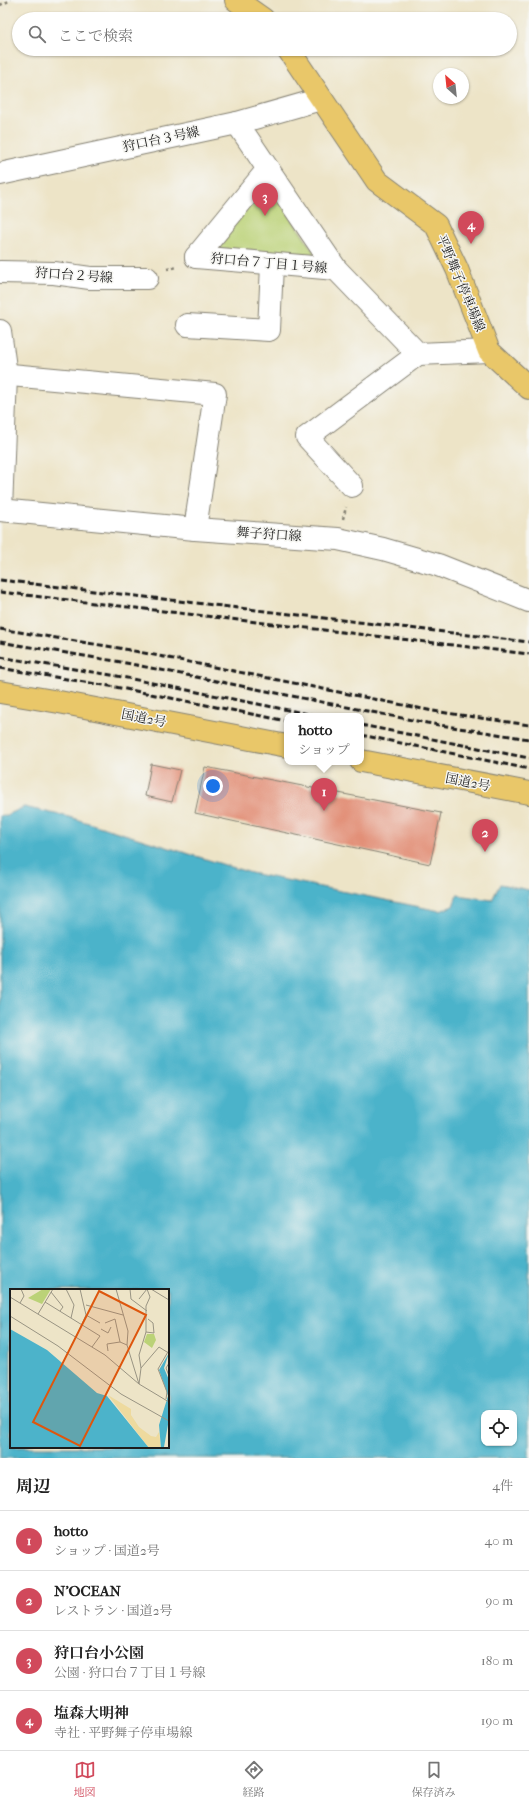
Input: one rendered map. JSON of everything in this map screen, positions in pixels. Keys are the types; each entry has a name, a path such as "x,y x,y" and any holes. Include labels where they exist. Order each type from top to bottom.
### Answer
{"main road":[{"path":"236,0 253,12"},
{"name":"平野舞子停車場線","path":"293,56 377,181 436,225 457,269 489,351 529,388"},
{"name":"国道2号","path":"0,692 284,745"},
{"name":"国道2号","path":"364,762 529,793"}],"street":[{"name":"狩口台３号線","path":"0,174 237,123 321,99"},
{"name":"狩口台７丁目１号線","path":"237,123 336,269 418,354"},
{"name":"狩口台７丁目１号線","path":"196,258 268,169"},
{"name":"狩口台７丁目１号線","path":"196,258 336,269"},
{"path":"187,325 269,330 272,265"},
{"name":"狩口台２号線","path":"0,272 54,273 90,278 147,278"},
{"path":"0,331 3,374 1,510"},
{"path":"352,486 307,437 418,354 489,351"},
{"path":"3,374 215,394 195,529"},
{"name":"舞子狩口線","path":"1,510 195,529 338,539 438,565 529,601"}],"path":[{"path":"0,5 11,0"},
{"path":"147,278 150,271 191,265 196,258"},
{"path":"338,539 352,486"}],"green space":[{"path":"268,183 315,254 211,250"}],"water":[{"path":"24,807 69,817 251,873 440,911 453,906 457,895 492,900 500,884 529,890 529,1458 0,1458 0,815 5,816"}],"building":[{"path":"151,764 180,770 172,802 145,796"},
{"path":"205,767 441,813 430,864 195,813"}],"railway":[{"path":"0,580 529,642"},
{"path":"0,592 529,654"},
{"path":"0,629 119,648 433,711 529,725"},
{"path":"0,642 121,662 427,723 529,739"},
{"path":"0,657 117,676 303,713"},
{"path":"0,668 115,687 284,720"},
{"path":"364,726 529,758"},
{"path":"364,736 529,769"}],"place":[{"name":"狩口台小公園","path":"265,216"},
{"name":"塩森大明神","path":"471,244"},
{"name":"hotto","path":"324,811"},
{"name":"N'OCEAN","path":"485,852"}]}
